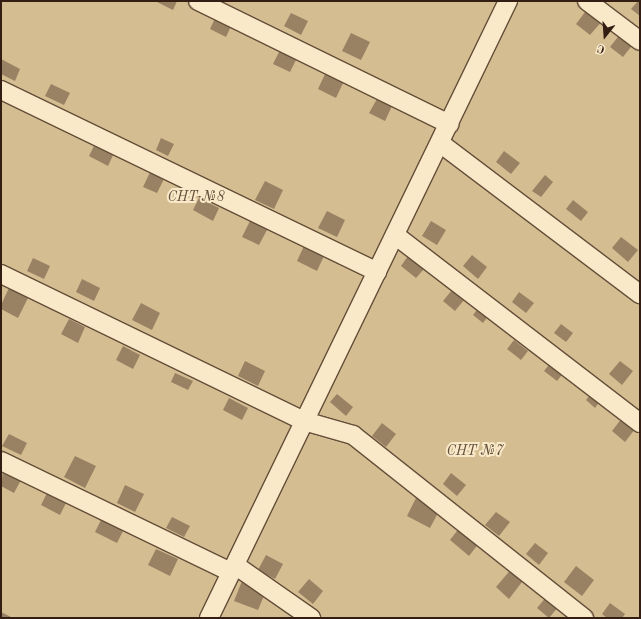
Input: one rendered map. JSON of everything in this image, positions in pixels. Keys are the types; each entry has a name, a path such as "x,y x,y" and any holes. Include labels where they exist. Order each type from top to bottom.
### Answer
{"street":[{"path":"198,1 449,124"},
{"path":"209,618 508,1"},
{"path":"587,1 640,40"},
{"path":"1,90 377,272"},
{"path":"440,143 640,294"},
{"path":"395,235 640,423"},
{"path":"1,274 304,422 353,435 584,618"},
{"path":"1,461 233,569 311,618"}],"green space":[{"path":"1,1 640,1 640,618 1,618"}],"building":[{"path":"155,1 177,1 173,10"},
{"path":"638,1 640,1 640,16 631,9"},
{"path":"588,8 603,20 590,35 576,24"},
{"path":"291,13 308,21 301,35 284,26"},
{"path":"216,16 232,24 226,37 210,29"},
{"path":"351,33 370,42 361,60 342,51"},
{"path":"621,33 634,43 623,57 610,47"},
{"path":"280,50 297,58 290,72 273,64"},
{"path":"1,59 20,69 15,81 1,74"},
{"path":"325,74 343,83 336,98 318,89"},
{"path":"51,84 70,93 64,105 45,96"},
{"path":"377,99 392,106 385,121 369,113"},
{"path":"161,138 174,144 168,156 156,150"},
{"path":"95,144 114,153 108,166 89,156"},
{"path":"504,151 520,163 511,174 496,162"},
{"path":"152,168 166,175 157,193 143,187"},
{"path":"545,175 553,182 541,197 532,191"},
{"path":"265,181 283,190 274,209 255,200"},
{"path":"199,198 219,208 213,221 193,210"},
{"path":"573,200 588,212 581,221 566,209"},
{"path":"327,211 345,220 337,237 318,228"},
{"path":"251,219 268,228 259,245 242,237"},
{"path":"431,221 446,230 437,245 422,236"},
{"path":"621,237 638,250 628,262 612,248"},
{"path":"304,246 324,256 317,271 297,261"},
{"path":"472,255 487,267 478,279 463,266"},
{"path":"408,256 424,269 416,278 401,266"},
{"path":"33,258 50,266 44,279 27,271"},
{"path":"82,279 100,288 94,301 76,292"},
{"path":"9,288 28,298 18,318 1,309 1,305"},
{"path":"452,290 464,300 455,311 443,301"},
{"path":"519,292 534,303 526,313 512,302"},
{"path":"141,303 160,313 152,330 132,320"},
{"path":"479,307 489,315 483,323 473,315"},
{"path":"69,319 85,327 78,343 61,334"},
{"path":"561,324 573,333 566,342 554,333"},
{"path":"514,340 528,351 521,360 507,349"},
{"path":"123,346 140,355 133,369 116,360"},
{"path":"245,361 265,371 258,386 238,376"},
{"path":"552,361 565,371 557,381 544,371"},
{"path":"620,361 633,371 622,385 609,374"},
{"path":"175,373 193,381 188,390 171,382"},
{"path":"337,394 353,407 346,416 330,402"},
{"path":"591,394 600,401 595,408 586,400"},
{"path":"229,398 248,408 242,420 223,410"},
{"path":"622,418 635,429 625,442 612,431"},
{"path":"382,423 396,434 386,447 372,436"},
{"path":"9,434 27,443 21,455 2,446"},
{"path":"75,456 96,466 85,488 64,477"},
{"path":"3,471 21,480 14,493 1,486"},
{"path":"451,473 466,485 457,496 443,484"},
{"path":"125,485 144,494 135,512 117,503"},
{"path":"48,491 67,501 60,515 41,505"},
{"path":"417,496 440,509 430,528 407,516"},
{"path":"496,512 510,522 499,536 485,525"},
{"path":"172,517 190,526 184,537 166,528"},
{"path":"101,520 123,531 117,543 95,532"},
{"path":"460,527 479,543 469,556 450,540"},
{"path":"535,543 548,553 539,565 526,554"},
{"path":"156,549 178,559 170,576 148,565"},
{"path":"266,555 283,564 275,579 258,570"},
{"path":"576,566 594,580 582,596 564,582"},
{"path":"512,568 525,578 509,599 496,587"},
{"path":"309,579 323,591 313,604 298,592"},
{"path":"242,581 266,591 258,610 234,601"},
{"path":"547,596 559,606 549,618 537,608"},
{"path":"610,603 625,614 622,618 607,618 602,614"},
{"path":"1,612 13,618 1,618"}],"park label":[{"name":"СНТ №8","path":"196,197"},
{"name":"СНТ №7","path":"475,451"}]}
